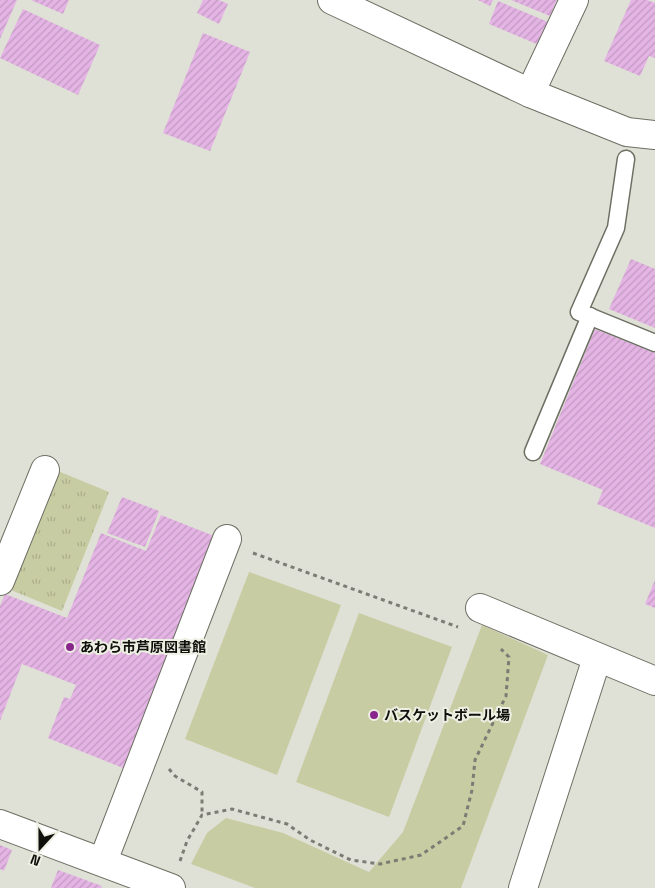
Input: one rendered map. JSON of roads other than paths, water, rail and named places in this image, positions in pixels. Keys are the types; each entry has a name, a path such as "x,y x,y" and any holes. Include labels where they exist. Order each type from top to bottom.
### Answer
{"street":[{"path":"332,0 530,93 627,132 655,134"},
{"path":"530,93 574,0"},
{"path":"0,581 45,470"},
{"path":"103,861 236,544"},
{"path":"473,619 597,658 655,681"},
{"path":"523,888 597,658"},
{"path":"0,824 103,861 170,888"}],"lane":[{"path":"626,160 616,228 579,312 655,343"},
{"path":"533,452 590,316"}],"place":[{"name":"あわら市芦原図書館","path":"70,647"},
{"name":"バスケットボール場","path":"374,715"}]}
